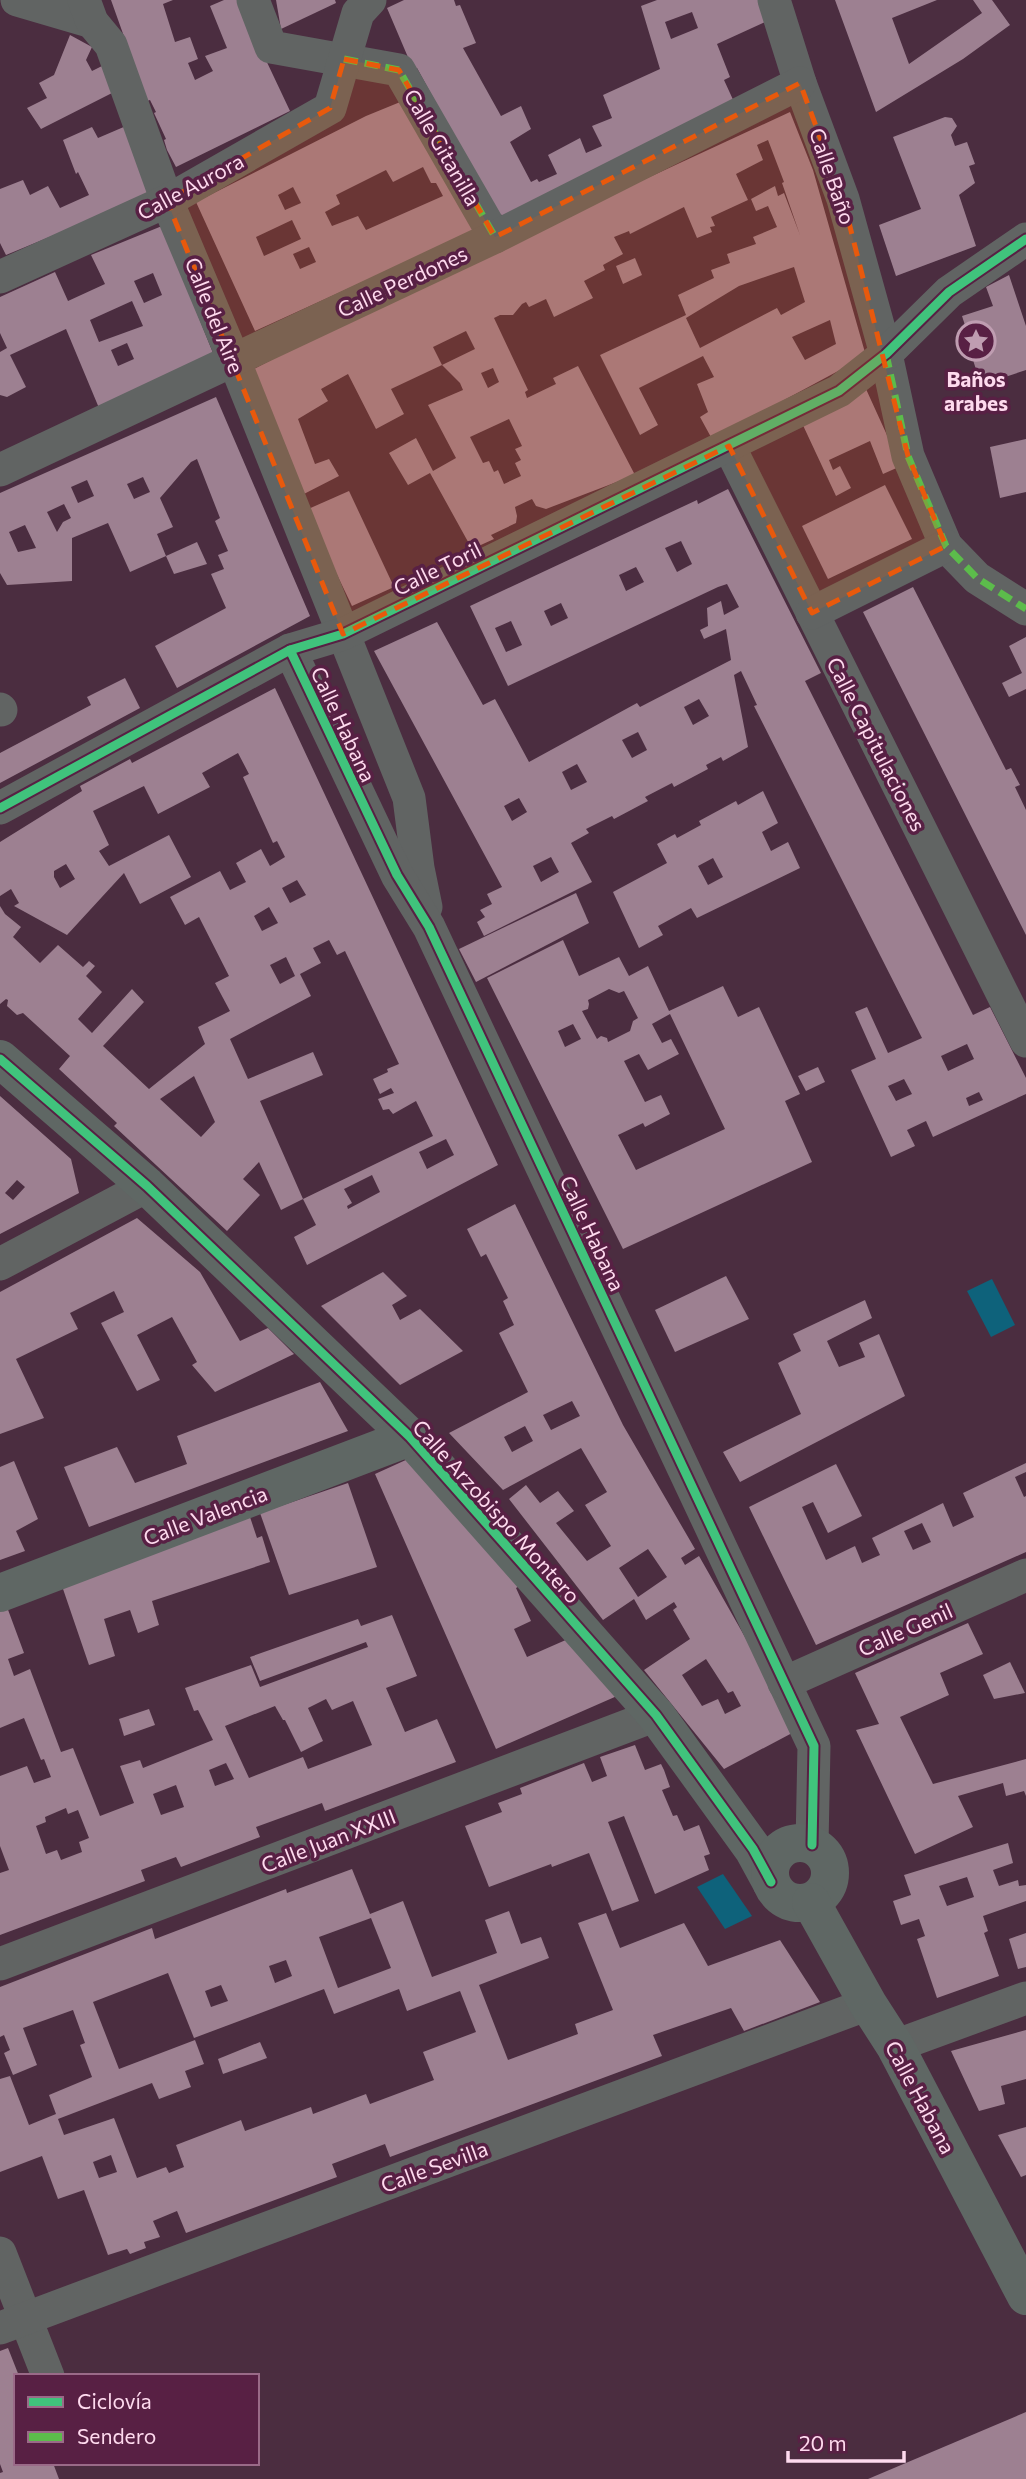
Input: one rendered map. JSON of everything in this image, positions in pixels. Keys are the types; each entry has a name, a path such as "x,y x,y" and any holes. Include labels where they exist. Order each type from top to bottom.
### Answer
{"street":[{"path":"17,0 88,11"},
{"path":"253,0 271,47 344,59"},
{"name":"Calle Aurora","path":"0,277 167,201 330,108 358,13 370,0"},
{"name":"Calle Baño","path":"774,0 800,83 844,199 886,354 908,456 946,546"},
{"name":"Calle del Aire","path":"88,11 111,45 167,201 234,360 343,634"},
{"name":"Calle Gitanilla","path":"344,59 399,71 495,237"},
{"name":"Calle Perdones","path":"0,470 495,237 800,83"},
{"name":"Calle Toril","path":"0,808 290,650 343,634 839,391 886,354 949,292 1026,239"},
{"name":"Calle Capitulaciones","path":"729,446 1026,1041"},
{"path":"812,613 946,546 977,578 1026,609"},
{"name":"Calle Habana","path":"343,634 409,798 429,927"},
{"name":"Calle Habana","path":"290,650 397,875 429,927 814,1746 811,1845"},
{"name":"Calle Arzobispo Montero","path":"0,1059 147,1186 410,1437 656,1715 753,1849 771,1882"},
{"path":"0,1264 147,1186"},
{"name":"Calle Valencia","path":"0,1593 410,1437"},
{"name":"Calle Genil","path":"784,1683 1026,1575"},
{"name":"Calle Juan XXIII","path":"0,1964 656,1715"},
{"path":"795,1843 811,1845 824,1855 829,1864 830,1879 827,1888 820,1897 811,1902 798,1904 788,1901 776,1892 771,1882 772,1862 778,1853 795,1843"},
{"name":"Calle Habana","path":"811,1902 868,2004 895,2046 1026,2296"},
{"path":"895,2046 1026,1998"},
{"name":"Calle Sevilla","path":"13,2323 868,2004"},
{"path":"0,2253 13,2323 47,2374"}],"highlighted area":[{"path":"344,59 399,70 495,237 800,83 843,199 908,456 946,546 812,613 729,446 343,634 167,201 330,108"}],"water":[{"path":"992,1279 1015,1325 991,1337 967,1291"},
{"path":"723,1874 752,1916 725,1929 697,1887"}],"building":[{"path":"111,0 173,0 163,4 175,42 190,37 198,59 188,63 195,80 213,71 205,56 227,48 210,6 224,0 241,0 290,111 176,167 167,150 166,139 154,113 156,112 150,100 147,101"},
{"path":"276,0 335,0 336,3 281,29"},
{"path":"404,0 454,0 456,6 460,5 476,43 463,48 501,116 521,106 531,129 510,142 531,182 537,179 539,182 557,174 548,155 580,138 586,153 602,146 592,126 612,118 603,95 660,69 641,6 657,0 759,0 765,22 717,44 730,77 724,80 735,104 508,217 496,213 417,68 413,69 387,8","holes":["692,12 698,28 671,39 665,22"]},
{"path":"835,0 937,0 892,18 909,64 982,13 973,0 992,0 1010,25 963,59 876,112"},
{"path":"70,35 92,47 86,60 92,71 104,65 114,92 41,129 27,108 47,98 39,83 54,75"},
{"path":"410,98 481,228 255,331 196,202 366,116","holes":["423,167 431,183 436,183 443,196 366,230 358,216 332,226 325,212 340,204 336,195 386,170 393,182","293,187 301,203 285,210 278,195","292,220 301,239 264,256 256,237","309,247 316,262 300,269 293,254"]},
{"path":"790,112 813,170 866,356 712,439 700,417 708,412 697,384 714,377 703,356 639,388 658,425 640,435 600,355 686,315 678,295 714,278 711,270 730,263 727,254 756,244 753,237 777,227 768,206 756,211 751,199 775,186 778,196 784,193 800,235 768,140 757,145 763,160 736,174 748,200 711,217 715,226 710,227 712,232 697,238 684,207 630,234 629,231 614,237 623,254 603,265 605,270 584,281 593,298 554,317 546,299 529,307 526,302 513,315 494,318 528,390 525,392 527,398 556,384 553,378 578,366 635,475 546,509 536,506 532,499 515,507 516,523 491,535 494,539 472,549 430,473 408,485 389,453 416,438 433,471 456,458 428,405 463,390 460,383 442,365 391,389 404,414 376,429 348,374 321,389 328,401 298,419 315,464 329,459 339,476 300,496 254,369 546,225","holes":["794,267 805,302 781,315 777,308 700,348 686,318 739,286","830,320 836,344 805,360 792,337","466,331 475,349 442,365 433,347","493,368 499,382 488,388 481,373","509,419 522,446 515,449 521,460 515,463 521,476 504,484 498,470 494,472 489,461 483,463 470,437"]},
{"path":"945,117 952,118 957,126 951,135 955,146 967,142 975,164 969,166 975,183 959,195 976,246 896,276 879,225 921,209 893,137"},
{"path":"126,126 151,195 6,255 0,243 0,189 23,180 30,195 48,186 60,208 89,195 78,172 76,174 63,140 92,127 98,138"},
{"path":"162,226 215,358 99,408 66,329 10,355 26,387 7,397 0,395 0,352 7,348 0,333 0,297 55,272 68,301 105,284 91,255","holes":["153,273 162,295 144,303 134,281","132,301 143,326 99,342 90,320","127,343 134,359 118,366 111,350"]},
{"path":"635,258 642,275 623,284 616,266"},
{"path":"1009,275 1026,326 1026,370 981,385 962,316 993,306 986,287"},
{"path":"866,389 901,466 883,474 870,441 829,460 833,470 840,466 851,488 836,496 801,421"},
{"path":"216,397 310,616 177,688 155,646 226,608 211,574 224,569 218,555 228,551 215,521 220,518 197,459 191,462 160,498 173,527 157,534 166,556 130,572 108,523 72,538 72,581 7,585 0,573 0,493","holes":["143,477 150,492 134,499 127,484","87,480 94,496 78,503 71,487","64,504 71,518 63,522 57,532 47,512","25,525 36,548 18,552 9,532"]},
{"path":"1026,439 1026,492 1000,498 990,447"},
{"path":"885,485 912,539 828,579 802,526"},
{"path":"728,489 821,673 805,681 973,1015 990,1007 1026,1078 1026,1094 933,1137 926,1121 907,1130 915,1146 891,1157 851,1070 876,1059 855,1012 867,1007 888,1053 922,1038 754,706 757,705 741,671 734,675 748,747 723,761 721,757 706,765 708,769 674,787 672,783 645,797 648,801 614,819 612,816 586,829 589,833 571,843 592,882 484,936 477,922 485,917 480,910 492,904 487,894 502,887 374,651 437,622 483,705 495,699 529,762 637,703 640,707 731,660 726,629 704,639 700,630 708,626 707,608 721,601 724,615 739,607 727,584 718,587 508,686 470,606 697,500 698,504","holes":["681,541 692,564 677,572 665,548","636,567 644,582 626,591 619,575","561,603 568,618 551,626 544,611","511,621 522,645 506,652 495,628","699,699 709,716 693,725 684,707","638,732 647,750 632,758 622,740","577,764 587,782 571,790 562,772","519,798 527,812 512,821 504,806","551,857 559,872 541,882 533,866","967,1044 974,1059 948,1071 941,1056","904,1079 912,1094 896,1101 888,1086","979,1092 983,1100 969,1106 966,1098"]},
{"path":"349,491 394,587 352,606 306,510"},
{"path":"197,542 207,564 174,574 166,556"},
{"path":"913,587 1006,770 1011,768 1020,785 1015,787 1026,810 1026,935 863,612"},
{"path":"1026,637 1026,689 1009,697 1002,683 1022,673 1009,646"},
{"path":"125,678 140,708 0,783 0,753 91,705 87,697"},
{"path":"275,688 498,1165 307,1265 294,1237 316,1225 303,1199 281,1210 259,1162 243,1179 260,1195 227,1231 114,1126 117,1123 59,1069 70,1056 23,1013 17,1015 7,1006 8,1000 0,1004 0,906 5,914 21,927 13,937 40,963 58,945 83,967 89,961 95,966 86,976 102,992 78,1019 92,1033 132,989 144,1002 103,1046 149,1089 205,1044 198,1027 230,1011 215,983 229,976 199,917 185,925 170,897 220,871 230,890 246,882 236,863 261,849 270,866 285,857 277,841 273,843 243,777 249,774 238,753 202,773 210,787 158,814 144,786 93,811 109,845 99,851 109,866 169,835 191,877 140,904 124,873 67,935 14,906 19,903 11,889 0,896 0,842 82,791 80,786 130,759 132,763","holes":["66,864 75,879 60,888 54,871","297,880 306,895 290,903 282,888","269,907 278,923 262,931 254,916","329,940 337,955 345,951 399,1064 373,1079 380,1094 391,1088 394,1093 378,1099 383,1110 389,1109 393,1114 416,1101 433,1136 303,1199 260,1101 323,1075 313,1052 248,1079 230,1039 311,996 300,974 321,963 313,948","286,957 295,976 280,984 270,965","194,1076 215,1122 201,1137 160,1099","446,1139 454,1155 427,1169 419,1152","372,1175 380,1192 348,1209 347,1206 352,1203 344,1189"]},
{"path":"763,791 778,823 762,832 771,851 788,842 800,868 697,918 691,908 658,926 663,935 639,948 613,892 667,863 657,844 675,834 677,838 701,825 699,821 736,801 738,805","holes":["713,858 723,877 708,885 698,866"]},
{"path":"576,893 589,923 476,982 459,949"},
{"path":"563,940 579,976 619,957 629,976 648,966 669,1011 723,986 738,1017 759,1007 800,1094 785,1101 812,1162 623,1249 487,978","holes":["609,989 619,993 624,991 638,1018 633,1021 630,1031 608,1042 607,1038 601,1036 597,1039 582,1011 588,1009 588,1000","670,1014 725,1129 636,1170 618,1135 643,1123 645,1127 670,1114 661,1095 645,1102 624,1061 639,1054 648,1070 679,1054 671,1039 662,1043 652,1024","573,1024 581,1039 565,1047 558,1031"]},
{"path":"818,1067 825,1082 806,1091 798,1076"},
{"path":"0,1096 71,1159 79,1193 0,1234","holes":["17,1180 25,1187 13,1200 5,1193"]},
{"path":"515,1204 623,1425 695,1549 681,1558 685,1565 699,1556 766,1674 794,1732 724,1769 644,1670 690,1639 673,1610 677,1607 674,1602 646,1620 634,1599 603,1620 509,1499 526,1485 540,1503 558,1491 574,1511 556,1523 587,1561 611,1546 585,1505 607,1492 581,1448 503,1490 449,1433 528,1392 499,1333 514,1325 503,1301 508,1298 486,1254 481,1257 467,1229","holes":["572,1401 580,1416 551,1430 543,1415","525,1426 533,1441 512,1452 504,1437","648,1549 667,1577 638,1597 619,1568","706,1659 728,1693 733,1691 741,1706 725,1714 718,1699 702,1706 682,1675"]},
{"path":"137,1218 200,1272 240,1341 268,1328 294,1354 215,1392 192,1365 197,1362 172,1317 137,1335 160,1380 137,1391 101,1323 124,1312 114,1291 70,1313 78,1329 16,1359 44,1418 0,1434 0,1292"},
{"path":"383,1272 407,1296 392,1305 400,1320 420,1309 463,1351 400,1385 321,1306"},
{"path":"726,1276 749,1319 675,1352 655,1310"},
{"path":"865,1300 872,1318 827,1341 839,1367 865,1357 859,1343 879,1334 905,1396 740,1482 723,1452 801,1414 778,1363 801,1351 793,1334"},
{"path":"320,1382 348,1431 89,1527 64,1467 117,1447 135,1483 187,1464 177,1436"},
{"path":"408,1459 521,1585 516,1588 531,1621 514,1629 527,1657 568,1639 617,1696 496,1749 375,1474"},
{"path":"14,1461 38,1519 16,1531 25,1551 0,1560 0,1467"},
{"path":"1026,1463 1026,1472 1015,1477 1024,1497 1026,1496 1026,1552 816,1645 749,1507 836,1464 862,1516 828,1533 813,1502 802,1507 826,1560 855,1546 862,1563 880,1555 872,1538 943,1503 953,1527 974,1517 963,1493","holes":["922,1523 931,1542 913,1550 904,1531"]},
{"path":"348,1483 377,1567 289,1595 260,1513"},
{"path":"250,1517 257,1538 262,1536 270,1562 152,1601 159,1625 138,1633 130,1610 104,1619 115,1656 89,1665 62,1586"},
{"path":"7,1607 24,1653 8,1659 14,1676 30,1669 61,1752 73,1748 100,1816 134,1803 120,1766 140,1760 143,1768 213,1740 198,1710 194,1711 185,1688 251,1665 260,1687 368,1647 366,1642 260,1681 250,1657 358,1619 361,1626 392,1615 417,1676 386,1688 405,1732 437,1719 456,1762 325,1811 322,1803 256,1827 260,1837 181,1867 176,1857 141,1870 145,1881 0,1935 0,1873 9,1870 0,1846 0,1776 27,1766 34,1783 51,1777 24,1718 0,1728 0,1610","holes":["326,1699 332,1710 353,1701 372,1745 308,1769 303,1757 249,1778 225,1726 275,1706 301,1752 323,1741 308,1708","226,1763 234,1779 215,1786 209,1770","176,1785 184,1807 161,1815 153,1794","66,1808 68,1814 78,1810 89,1838 79,1842 82,1852 61,1860 57,1850 46,1854 36,1826 46,1822 45,1817"]},
{"path":"968,1623 983,1654 940,1673 949,1695 900,1717 933,1784 1026,1759 1026,1796 1024,1791 1006,1796 1003,1783 958,1796 973,1827 915,1854 856,1730 879,1724 855,1673"},
{"path":"1010,1662 1025,1693 994,1699 983,1675"},
{"path":"149,1709 155,1725 124,1736 119,1719"},
{"path":"635,1745 645,1770 661,1764 670,1787 662,1790 673,1816 677,1815 684,1831 699,1825 710,1854 704,1856 709,1870 655,1894 624,1816 608,1822 639,1901 612,1911 589,1853 489,1887 465,1826 502,1812 498,1803 522,1794 520,1788 584,1763 592,1782 607,1776 600,1757"},
{"path":"1008,1843 1013,1863 993,1870 999,1886 1018,1880 1019,1886 1026,1885 1026,1901 983,1916 988,1931 984,1933 999,1976 937,1998 917,1939 925,1936 919,1919 901,1925 893,1901 911,1895 904,1875","holes":["967,1877 974,1897 947,1906 939,1886"]},
{"path":"352,1869 370,1914 403,1901 432,1977 497,1953 485,1920 509,1911 521,1944 541,1937 549,1958 479,1985 508,2060 578,2034 575,2024 613,2010 578,1923 606,1913 620,1948 684,1923 708,1966 780,1940 820,2002 744,2031 731,2008 653,2035 662,2056 390,2157 385,2144 332,2164 337,2177 186,2233 177,2211 153,2221 160,2237 144,2242 146,2248 130,2254 127,2249 108,2255 84,2190 58,2199 42,2156 0,2172 0,2079 10,2076 29,2125 56,2114 49,2095 92,2077 80,2045 85,2043 73,2010 23,2028 37,2065 13,2075 4,2053 10,2050 4,2035 0,2037 0,1987 152,1928 155,1939 286,1889 287,1893","holes":["371,1918 391,1968 338,1988 319,1937","286,1960 292,1976 275,1983 269,1966","168,1973 194,2038 324,1989 334,2014 399,1989 407,2011 460,1991 476,2032 423,2052 434,2080 370,2104 366,2094 313,2114 311,2107 245,2131 241,2120 176,2145 184,2167 169,2173 166,2167 137,2178 114,2118 64,2135 58,2119 152,2083 159,2099 191,2087 185,2071 204,2064 195,2040 119,2069 93,2002","221,1985 228,2001 211,2007 205,1991","111,2155 117,2172 99,2178 93,2162"]},
{"path":"1026,1933 1026,1967 1018,1969 1009,1939"},
{"path":"1026,2030 1026,2079 1001,2086 1005,2104 979,2111 951,2051"},
{"path":"260,2042 267,2058 223,2074 218,2059"},
{"path":"1026,2127 1026,2175 1021,2177 998,2135"},
{"path":"8,2348 18,2374 14,2374 14,2465 54,2465 59,2479 0,2479 0,2473 3,2472 0,2464 0,2351"},
{"path":"1026,2412 1026,2479 868,2479"}],"marked path":[{"path":"344,59 399,70 495,237"},
{"path":"886,354 908,456 946,546 977,578 1026,609"}],"cycle path":[{"path":"0,808 290,650 343,634 839,391 886,354 949,292 1026,239"},
{"path":"290,650 397,875 429,927 814,1746 812,1845"},
{"path":"0,1059 147,1186 410,1437 656,1715 753,1849 771,1882"}],"place":[{"name":"Baños arabes","path":"976,341"}]}
